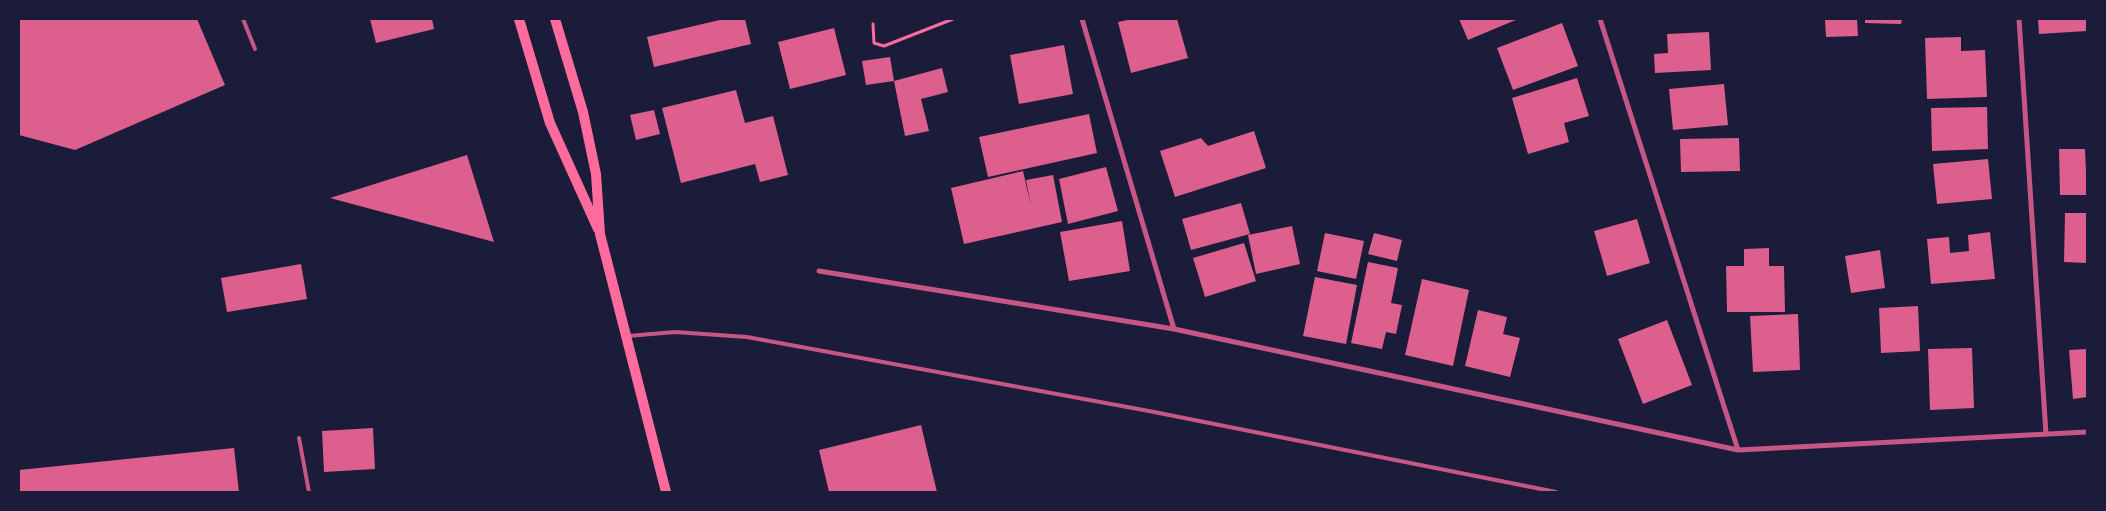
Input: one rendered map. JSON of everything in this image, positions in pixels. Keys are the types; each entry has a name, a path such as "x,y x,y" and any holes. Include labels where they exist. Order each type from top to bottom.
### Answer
{"main road":[{"path":"519,19 550,122 600,234"},
{"path":"555,19 583,112 596,174 600,234 666,492"}],"street":[{"path":"1082,19 1174,328"},
{"path":"1600,19 1738,450"},
{"path":"2019,19 2046,434"},
{"path":"819,271 1174,328 1738,450 2087,432"}],"lane":[{"path":"243,19 255,49"},
{"path":"625,336 675,332 747,337 1139,410 1556,492"},
{"path":"299,438 309,492"}],"path":[{"path":"873,24 874,43 884,46 953,19"}],"building":[{"path":"19,19 197,19 225,85 75,150 19,135"},
{"path":"370,19 432,19 434,29 376,43"},
{"path":"724,19 745,19 751,44 654,67 647,37"},
{"path":"1132,19 1177,19 1188,58 1131,73 1118,22"},
{"path":"1459,19 1518,19 1468,40"},
{"path":"1825,19 1857,19 1858,36 1826,37"},
{"path":"1865,19 1902,19 1901,24 1865,23"},
{"path":"2038,19 2087,19 2087,31 2039,34"},
{"path":"1562,23 1578,66 1513,90 1497,48"},
{"path":"834,28 846,75 790,89 778,42"},
{"path":"1709,32 1711,70 1655,73 1654,54 1668,53 1667,34"},
{"path":"1961,37 1961,51 1985,50 1987,97 1927,99 1925,38"},
{"path":"1064,45 1073,94 1019,104 1010,55"},
{"path":"890,57 894,81 866,85 862,61"},
{"path":"942,68 948,92 921,99 929,131 905,136 894,81"},
{"path":"1577,78 1589,116 1564,123 1569,142 1528,154 1512,98"},
{"path":"1724,84 1728,125 1673,130 1669,89"},
{"path":"736,90 745,123 773,116 788,175 760,182 755,164 681,183 662,108"},
{"path":"1987,107 1988,149 1932,151 1931,108"},
{"path":"654,110 660,134 636,140 630,115"},
{"path":"1089,114 1097,153 988,177 979,137"},
{"path":"1254,131 1266,168 1175,197 1160,151 1201,138 1208,146"},
{"path":"1739,138 1740,171 1681,172 1680,139"},
{"path":"2059,149 2085,149 2087,195 2060,195"},
{"path":"467,155 494,242 330,198"},
{"path":"1988,159 1992,199 1937,204 1933,164"},
{"path":"1106,167 1118,211 1068,224 1059,179"},
{"path":"1023,171 1031,206 1026,180 1053,175 1062,222 964,244 951,188"},
{"path":"1241,203 1250,234 1191,250 1182,219"},
{"path":"2065,213 2087,213 2087,263 2064,262"},
{"path":"1637,219 1650,263 1607,276 1594,231"},
{"path":"1122,221 1130,271 1069,281 1060,232"},
{"path":"1292,226 1300,264 1256,274 1248,235"},
{"path":"1990,232 1995,279 1931,284 1927,239 1949,237 1950,253 1969,251 1968,235"},
{"path":"1325,233 1364,241 1356,279 1317,271"},
{"path":"1374,233 1402,240 1397,261 1368,254"},
{"path":"1244,243 1256,281 1205,297 1193,258"},
{"path":"1769,248 1769,266 1784,266 1785,312 1727,312 1726,266 1744,266 1744,249"},
{"path":"1880,250 1885,288 1851,293 1845,256"},
{"path":"1368,262 1398,268 1391,303 1402,305 1396,334 1386,332 1382,349 1351,343"},
{"path":"301,264 307,299 227,312 221,278"},
{"path":"1315,277 1357,285 1346,344 1303,336"},
{"path":"1422,279 1469,290 1453,366 1405,355"},
{"path":"1918,306 1920,351 1881,353 1879,308"},
{"path":"1478,310 1507,317 1503,334 1520,338 1510,377 1465,366"},
{"path":"1798,314 1800,370 1753,372 1750,316"},
{"path":"1667,320 1692,385 1643,404 1618,339"},
{"path":"1972,348 1974,408 1930,410 1928,349"},
{"path":"2087,349 2087,397 2073,399 2069,350"},
{"path":"921,425 937,492 829,492 819,450"},
{"path":"373,428 375,469 324,472 322,431"},
{"path":"234,448 239,492 19,492 19,470"}]}
